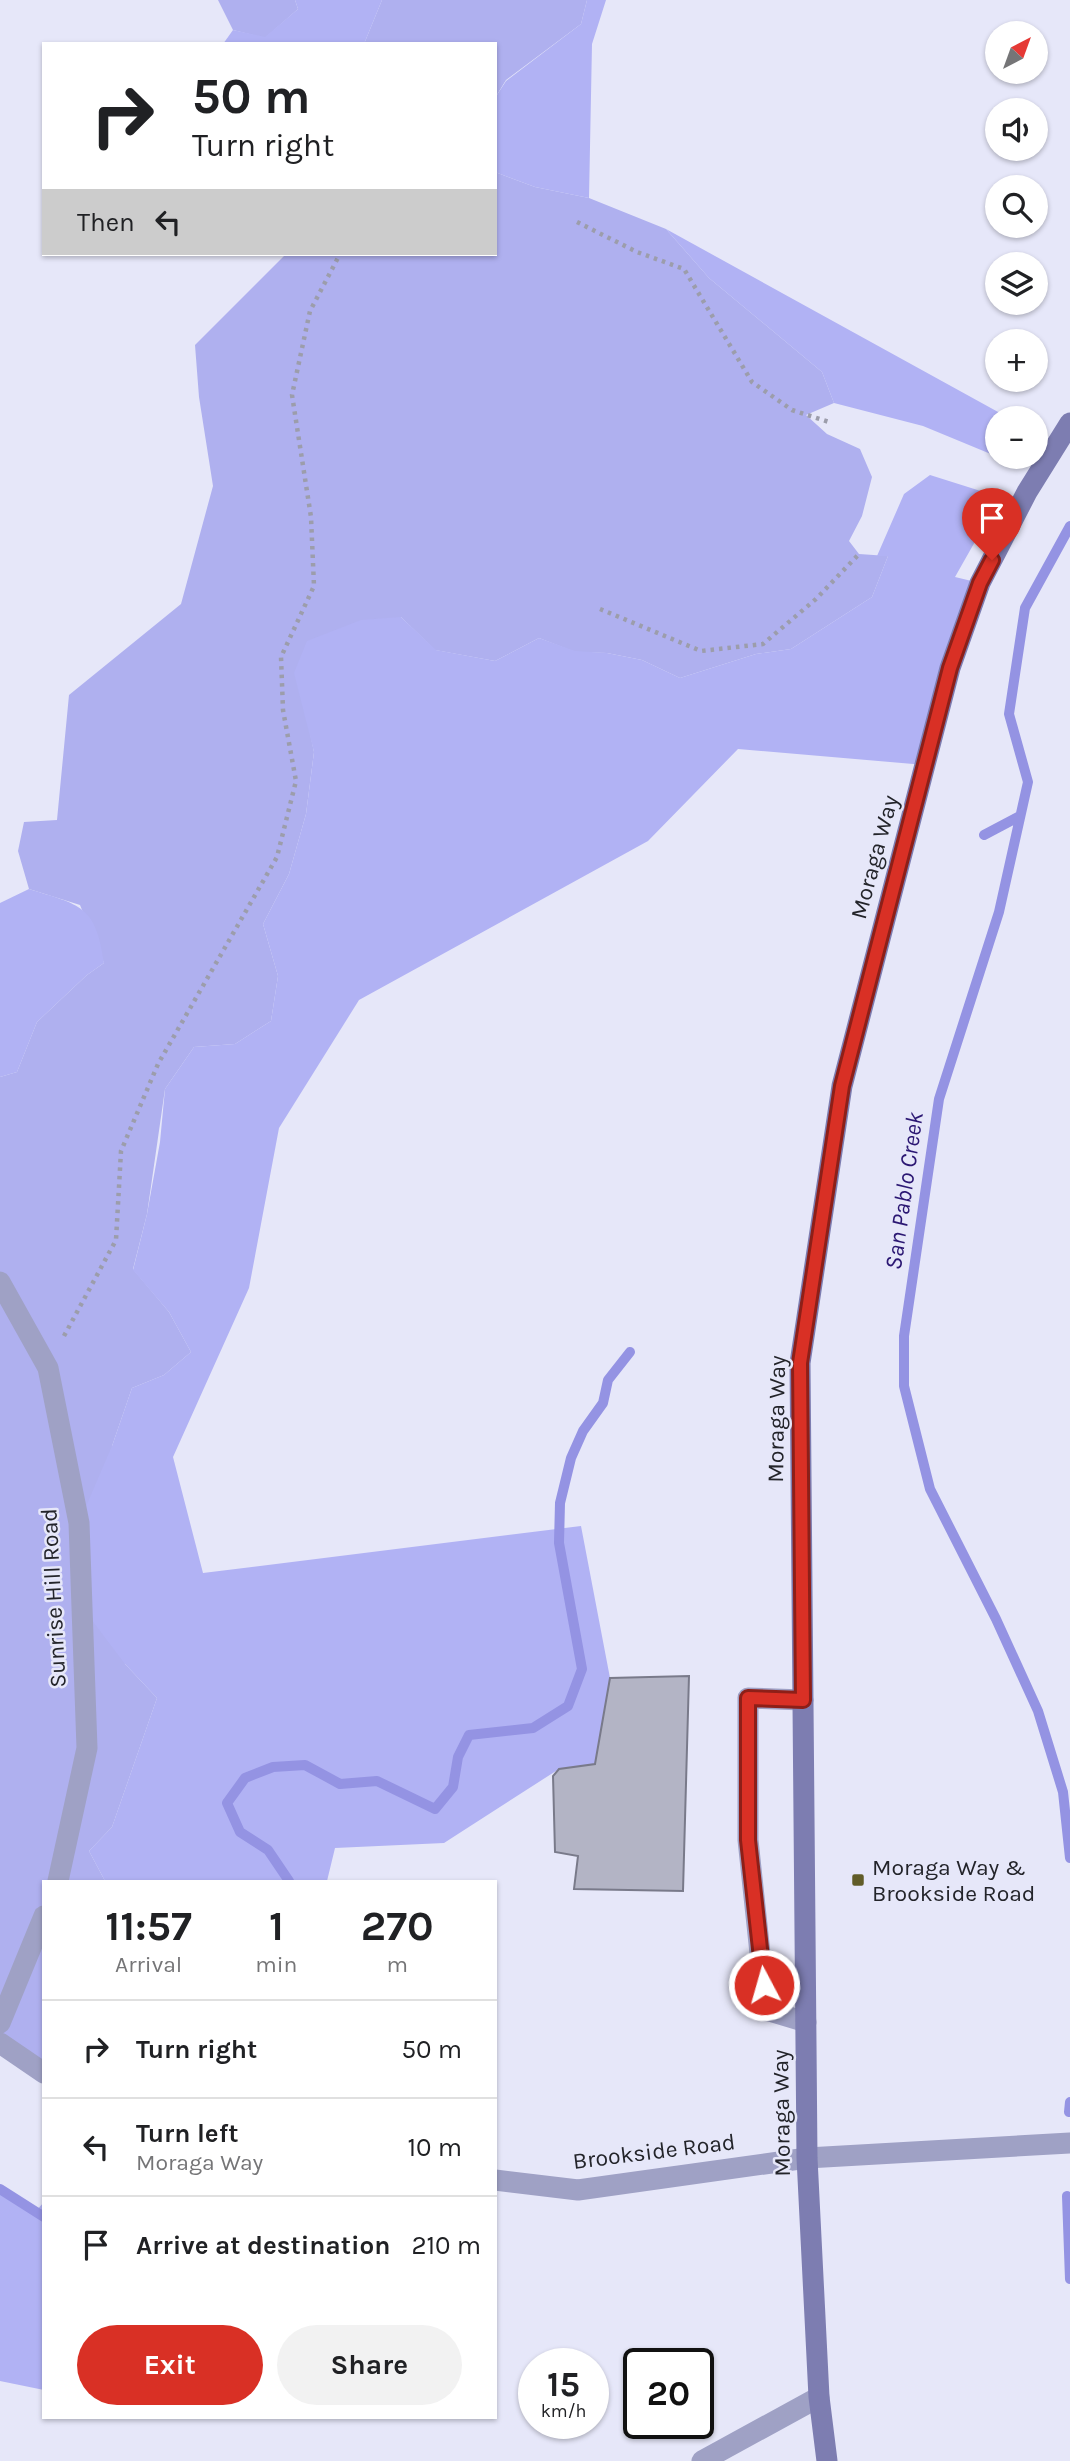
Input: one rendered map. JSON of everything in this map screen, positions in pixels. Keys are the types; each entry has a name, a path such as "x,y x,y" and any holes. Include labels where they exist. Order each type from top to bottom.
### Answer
{"main road":[{"name":"Moraga Way","path":"827,2461 819,2396 807,2158 800,1363 842,1086 950,668 980,583 1027,492 1070,423"}],"street":[{"name":"Sunrise Hill Road","path":"0,1282 48,1368 79,1523 87,1748 58,1880"},
{"path":"803,1700 748,1698 748,1840 766,2010 806,2022"},
{"path":"0,2022 42,1921"},
{"path":"0,2043 42,2072"},
{"name":"Brookside Road","path":"497,2179 578,2190 807,2158 1070,2143"},
{"path":"702,2461 819,2396"}],"path":[{"path":"577,222 637,252 684,269 752,382 792,410 829,422"},
{"path":"48,1368 116,1240 121,1151 158,1064 223,954 280,845 296,781 283,710 281,657 314,586 311,517 292,395 310,311 339,256"},
{"path":"600,608 701,651 763,644 816,599 859,554"}],"shaded area":[{"path":"218,0 295,0 298,9 265,38 233,30"},
{"path":"295,0 382,0 365,42 224,42 233,30 265,37 298,9"},
{"path":"382,0 587,0 581,24 506,80 497,95 497,42 365,42"},
{"path":"587,0 606,0 592,44 589,198 535,187 497,173 497,95 506,81 581,24"},
{"path":"497,173 535,187 589,198 666,229 709,278 822,372 834,403 806,415 827,434 860,449 872,477 862,516 849,541 859,554 888,556 872,597 791,649 756,654 680,678 642,660 607,653 575,652 539,638 495,661 435,650 401,617 306,714 314,752 306,814 289,874 263,924 278,976 271,1021 235,1044 194,1047 165,1089 147,1214 133,1269 169,1312 191,1352 164,1375 132,1388 112,1446 125,1664 157,1698 112,1827 89,1851 104,1880 42,1880 42,2072 0,2043 0,1077 17,1072 37,1022 87,975 104,963 80,905 29,889 18,851 24,822 57,820 69,695 181,604 213,486 199,397 195,345 284,256 497,256"},
{"path":"666,229 987,406 985,406 985,452 923,426 834,403 822,372 709,278"},
{"path":"930,475 987,493 985,524 955,577 980,583 925,765 738,749 648,841 359,1000 279,1128 249,1288 173,1457 203,1573 581,1526 610,1678 595,1764 559,1769 444,1843 335,1848 327,1880 104,1880 89,1851 112,1827 157,1698 125,1664 82,1607 79,1523 112,1446 132,1388 164,1375 191,1352 169,1312 133,1270 147,1214 160,1142 165,1089 194,1047 235,1044 271,1021 278,976 263,924 289,874 306,814 314,752 294,673 307,641 361,620 401,617 436,650 495,661 539,638 575,651 607,653 642,660 680,678 756,654 791,649 872,597 888,556 877,556 904,494"},
{"path":"29,889 61,899 83,910 96,929 104,963 87,975 37,1022 17,1072 0,1077 0,903"},
{"path":"0,2186 35,2212 42,2204 42,2390 0,2381"}],"building":[{"path":"689,1676 683,1891 574,1889 578,1856 555,1852 553,1776 559,1769 595,1764 610,1678"}],"waterway":[{"name":"San Pablo Creek","path":"1070,526 1025,608 1009,714 1028,782 999,912 939,1099 904,1336 904,1386 930,1489 996,1619 1038,1711 1063,1792 1070,1858"},
{"path":"984,835 1020,816"},
{"path":"288,1880 268,1850 240,1832 227,1803 245,1778 273,1767 305,1765 340,1784 377,1781 435,1809 453,1787 458,1757 469,1735 533,1728 568,1706 582,1669 559,1543 560,1503 571,1458 583,1431 603,1403 608,1380 630,1352"},
{"name":"San Pablo Creek","path":"1069,2112 1070,2102"},
{"path":"0,2189 42,2216"},
{"name":"San Pablo Creek","path":"1067,2196 1070,2279"}],"place":[{"name":"Moraga Way & Brookside Road","path":"858,1880"}],"route":[{"path":"764,1985 748,1840 748,1698 803,1700 800,1363 842,1086 950,668 980,583 992,560"}]}
